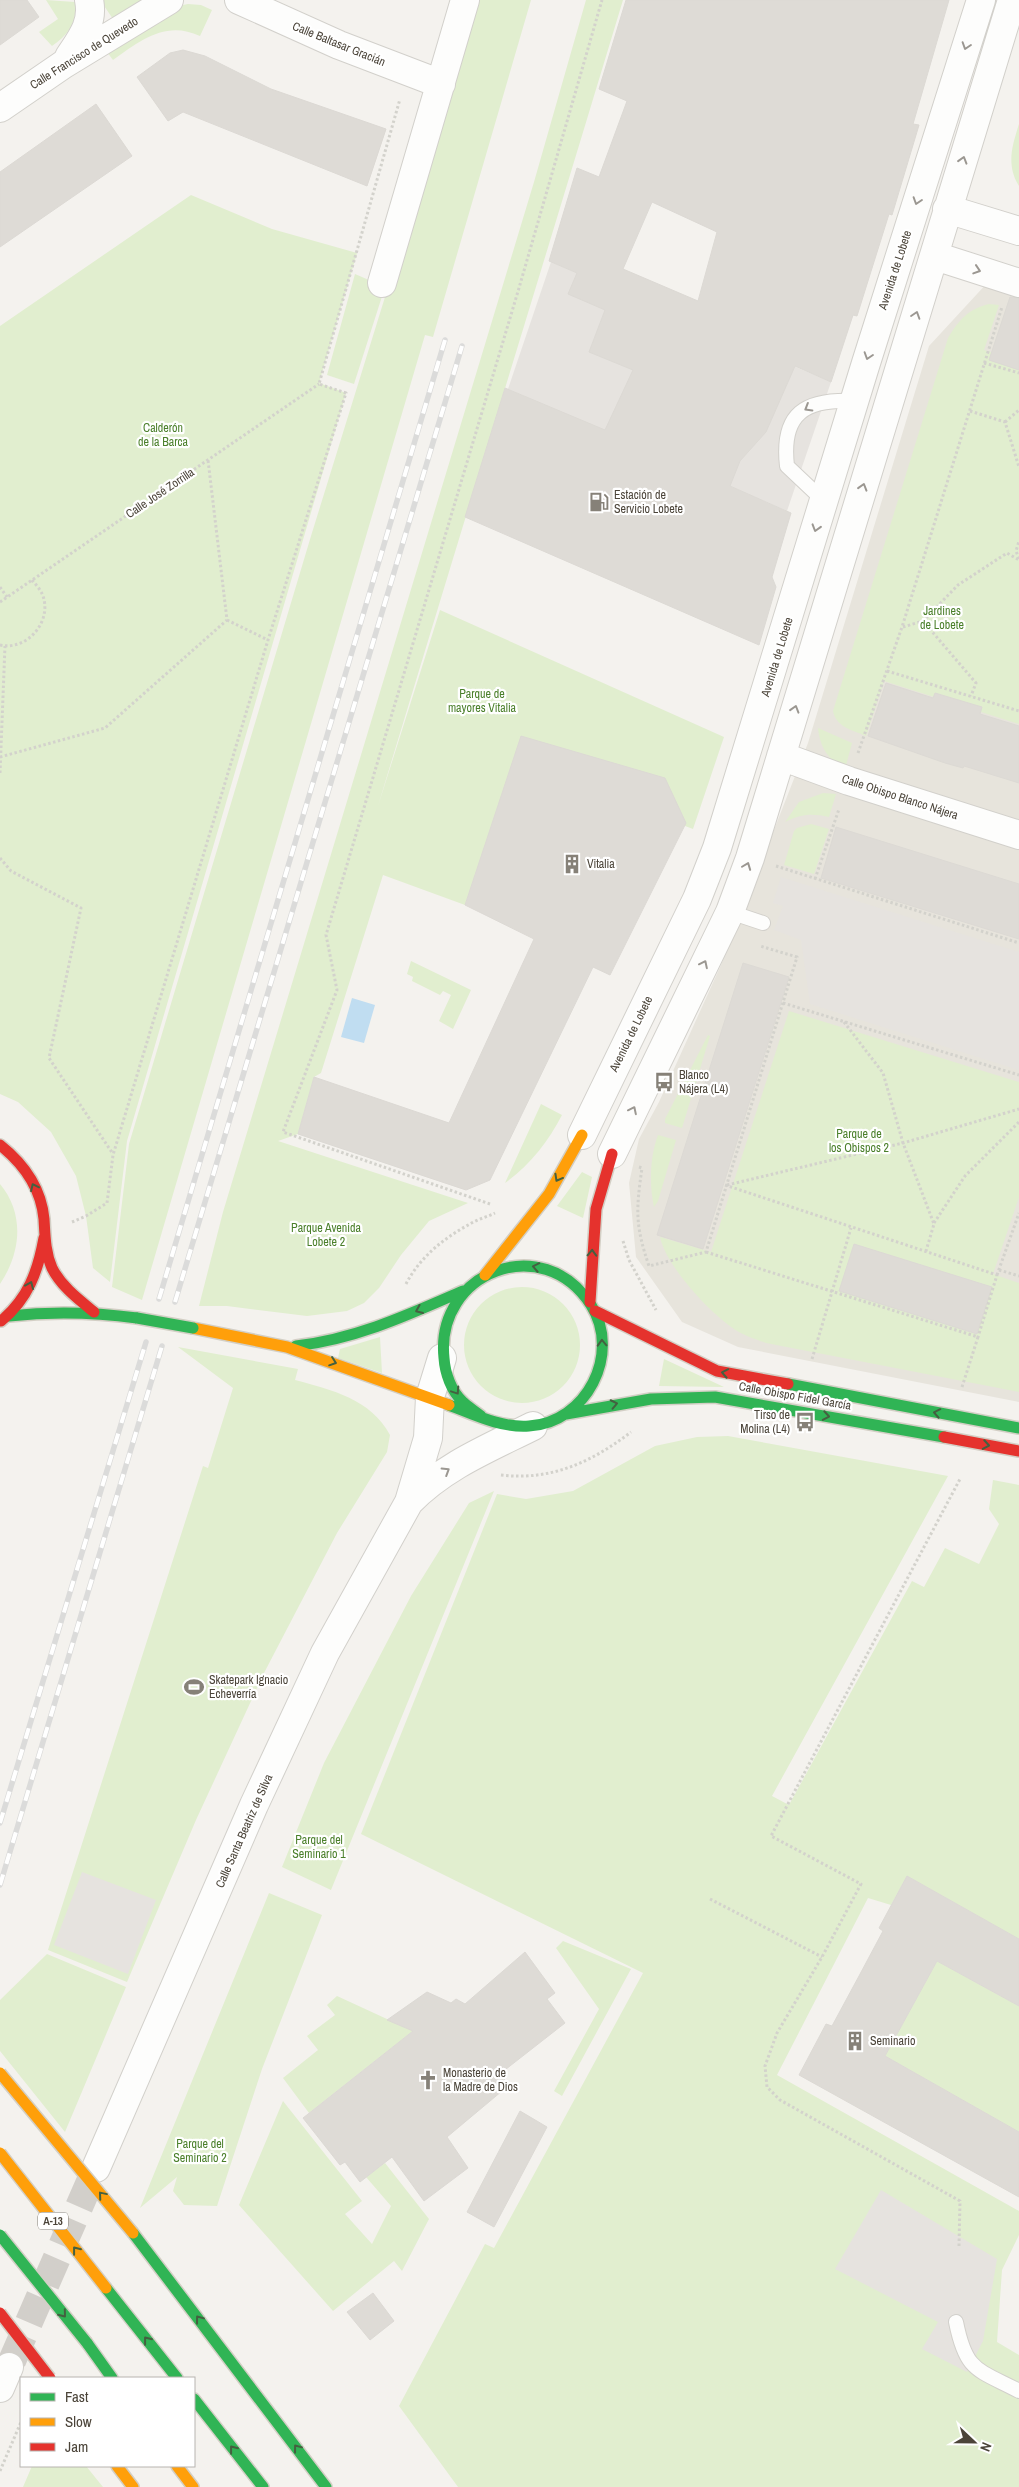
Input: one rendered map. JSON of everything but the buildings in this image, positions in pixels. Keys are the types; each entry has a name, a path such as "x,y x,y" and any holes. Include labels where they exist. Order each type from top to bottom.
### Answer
{"main road":[{"name":"Avenida de Lobete","path":"485,1275 549,1194 582,1136"},
{"path":"0,1145 22,1165 35,1188 43,1209 46,1250 55,1272 73,1296 94,1312"},
{"path":"592,1306 595,1208 599,1187 612,1154"},
{"path":"4,1319 24,1299 40,1261 45,1234"},
{"path":"4,1319 46,1312 94,1312 193,1328 287,1347 506,1426 533,1426 566,1414 582,1400 594,1383 601,1363 603,1342 599,1321 592,1306 574,1284 554,1272 531,1265 507,1266 485,1275 464,1291 372,1330 321,1344 287,1347"},
{"path":"464,1291 450,1311 442,1334 442,1358 449,1381 462,1401 481,1416"},
{"name":"Calle Obispo Fidel García","path":"592,1306 688,1359 717,1371 1019,1428"},
{"name":"Calle Obispo Fidel García","path":"566,1414 631,1400 698,1395 720,1397 1019,1451"},
{"path":"0,2073 133,2233 326,2487"},
{"name":"A-13","path":"0,2153 176,2377"},
{"path":"0,2235 111,2377"},
{"path":"0,2313 49,2377"},
{"path":"195,2400 264,2487"},
{"path":"118,2467 133,2487"},
{"path":"178,2467 193,2487"}],"street":[{"path":"64,64 88,28 91,8 89,0"},
{"name":"Calle Francisco de Quevedo","path":"0,108 64,64 169,0"},
{"name":"Calle Baltasar Gracián","path":"239,0 339,45 441,84"},
{"path":"382,282 465,0"},
{"name":"Avenida de Lobete","path":"582,1136 697,900 718,848 854,401 981,0"},
{"path":"612,1154 730,912 750,858 1012,0"},
{"path":"947,209 1019,231"},
{"path":"935,256 1011,293"},
{"name":"Calle Obispo Blanco Nájera","path":"781,756 849,781 1019,835"},
{"name":"Calle Santa Beatriz de Silva","path":"96,2168 254,1806 321,1662 409,1502 428,1438 430,1397 442,1358"},
{"name":"Calle Santa Beatriz de Silva","path":"409,1502 431,1481 455,1466 533,1426"}],"lane":[{"path":"824,501 787,466 786,436 795,416 812,405 833,400 854,401"},
{"path":"730,912 763,924"},
{"path":"956,2322 960,2346 972,2367 1019,2391"}],"path":[{"path":"490,1204 283,1132 337,990 326,935 516,298 602,0"},
{"path":"815,879 902,627 984,362 1011,293"},
{"path":"984,362 1019,373"},
{"name":"Calle José Zorrilla","path":"0,602 319,384"},
{"path":"45,1234 86,1216 107,1203 113,1155 268,640 346,393"},
{"path":"1005,422 1019,410"},
{"path":"970,411 1005,422"},
{"path":"1005,422 1019,467"},
{"path":"208,460 226,620"},
{"path":"902,627 923,621 958,586 1007,553 1019,541"},
{"path":"1016,546 1019,560"},
{"path":"1007,553 1019,560"},
{"path":"0,645 18,644 28,639 38,630 44,619 43,596 32,580"},
{"path":"0,587 7,597"},
{"path":"226,620 268,640"},
{"path":"1,758 105,728 226,620"},
{"path":"923,621 976,683 971,696"},
{"path":"0,773 5,646"},
{"path":"887,671 1019,711"},
{"path":"0,858 11,871 81,908 49,1058 113,1155"},
{"path":"750,858 1019,943"},
{"path":"706,1252 725,1185 797,957"},
{"path":"783,1003 1019,1075"},
{"path":"844,1022 883,1073 903,1143 934,1224"},
{"path":"725,1185 903,1143 1019,1110"},
{"path":"926,1252 934,1224 965,1176 1019,1122"},
{"path":"612,1154 642,1168 637,1216 639,1236 649,1266 706,1252 831,1293 978,1337"},
{"path":"725,1185 997,1276"},
{"path":"962,1387 1019,1213"},
{"path":"812,1359 851,1228"},
{"path":"623,1240 629,1260 657,1311 660,1322 660,1342"},
{"path":"999,1270 1019,1276"},
{"path":"959,2246 960,2201 780,2100 767,2087 765,2066 777,2033 822,1957 861,1884 770,1836 960,1479"},
{"path":"710,1899 822,1957"},
{"path":"0,2471 20,2424"}],"shaded area":[{"path":"551,262 831,382 787,511 508,389"},
{"path":"989,281 1019,291 1019,1402 738,1347 682,1322 636,1257 629,1183 639,1139 659,1102 721,965 808,743 929,346"},
{"path":"781,877 1019,952 1019,1070 810,1004 801,940 774,930 783,906 773,903"},
{"path":"82,1872 156,1900 128,1974 54,1945"},
{"path":"881,2190 997,2259 983,2341 967,2372 922,2349 938,2322 835,2269"}],"green space":[{"path":"46,0 75,2 75,16 71,27 52,46 39,32 58,19"},
{"path":"100,0 150,0 113,19"},
{"path":"477,0 531,0 433,337 425,335 142,1300 112,1287 129,1144 311,536"},
{"path":"586,0 623,0 378,806 440,610 724,737 693,829 514,761 465,905 383,875 321,1073 314,1077 298,1134 278,1141 468,1203 429,1221 401,1255 379,1288 364,1303 347,1311 307,1316 227,1306 199,1306 223,1212 534,182"},
{"path":"188,4 201,5 212,10 200,36 176,30 165,31 144,39 113,60 107,52 178,6"},
{"path":"1019,124 1019,186 1013,171 1011,155"},
{"name":"Calderón de la Barca","path":"191,195 272,229 357,253 319,383 346,393 127,1141 110,1282 93,1268 86,1216 76,1176 51,1132 18,1102 0,1094 0,326"},
{"path":"355,274 385,287 354,384 327,375"},
{"name":"Jardines de Lobete","path":"989,304 999,305 984,350 1019,361 1019,724 884,681 866,736 850,730 837,721 833,711 948,338 965,316 975,309"},
{"path":"818,728 852,743 845,769 826,752"},
{"path":"823,793 836,794 829,817 806,815 785,822 799,802"},
{"path":"811,824 829,829 814,874 784,865 794,831 797,828"},
{"path":"411,961 471,990 453,1029 439,1021 451,995 443,991 440,995 412,981 413,977 407,974"},
{"name":"Parque de los Obispos 2","path":"789,1011 1019,1082 1019,1197 993,1274 1019,1283 1019,1392 766,1343 746,1335 724,1322 690,1288 671,1261 660,1237 711,1252","holes":["854,1244 991,1287 977,1334 840,1291"]},
{"path":"708,1035 710,1036 682,1128 665,1123 665,1119"},
{"path":"541,1104 562,1115 538,1152 505,1183"},
{"path":"658,1135 676,1140 658,1201 654,1207 651,1171 653,1152"},
{"path":"582,1172 592,1177 583,1218 557,1206"},
{"path":"0,1184 14,1208 17,1234 12,1260 0,1284"},
{"path":"522,1287 544,1292 563,1304 575,1323 580,1345 575,1367 563,1386 544,1398 522,1403 500,1398 481,1386 469,1367 464,1345 469,1323 481,1304 500,1292"},
{"path":"380,1337 382,1373 338,1358 340,1349"},
{"name":"Skatepark Ignacio Echeverría","path":"178,1347 298,1369 295,1380 336,1392 361,1404 382,1423 390,1435 387,1452 337,1533 264,1673 196,1820 127,1982 48,1950 203,1466 208,1468 233,1388"},
{"path":"664,1359 724,1387 659,1386"},
{"path":"728,1436 948,1476 772,1796 789,1805 912,1581 924,1587 945,1548 979,1564 999,1524 989,1509 993,1480 1019,1485 1019,1939 907,1876 891,1905 868,1898 777,2075 1019,2211 1019,2235 1002,2270 997,2342 1019,2355 1019,2487 458,2487 399,2406 485,2244 494,2248 643,1973 361,1834 497,1494 526,1499 573,1491 655,1446 697,1437"},
{"name":"Parque del Seminario 1","path":"494,1491 331,1890 282,1867 324,1763 411,1596 469,1503"},
{"name":"Parque del Seminario 2","path":"269,1893 322,1915 262,2069 217,2206 184,2205 173,2191 177,2177 140,2208"},
{"path":"563,1941 631,1969 562,2096 554,2091 599,2009 556,1948"},
{"path":"47,1954 126,1987 65,2132 0,2051 0,2000"},
{"path":"937,1961 1019,2006 1019,2132 885,2056"},
{"path":"337,1996 413,2031 309,2113 283,2078 318,2050 307,2036 335,2015 327,2005"},
{"path":"283,2101 362,2201 345,2214 372,2244 391,2206 366,2177 385,2163 429,2219 402,2271 394,2261 333,2311 239,2205"},
{"path":"32,2467 87,2467 103,2487 23,2487"}],"water":[{"path":"352,998 375,1005 364,1043 341,1037"}],"tunnel":[{"path":"12,2361 96,2168"}],"railway":[{"path":"159,1299 445,340"},
{"path":"175,1302 462,346"},
{"path":"0,1823 146,1342"},
{"path":"0,1885 162,1346"}],"traffic: fast":[{"path":"449,1405 498,1423 529,1426 549,1422 567,1413 582,1399 593,1383 600,1364 602,1344 600,1324 591,1305 571,1282 547,1270 521,1266 496,1271 474,1284 456,1303 446,1328 444,1358 446,1370 449,1382 459,1398 481,1416"},
{"path":"296,1346 318,1343 361,1332 463,1291"},
{"path":"9,1316 73,1313 137,1318"},
{"path":"137,1318 193,1328"},
{"path":"788,1384 1019,1428"},
{"path":"566,1414 651,1399 715,1397 944,1437"},
{"path":"133,2233 326,2487"},
{"path":"0,2235 87,2343"},
{"path":"106,2288 176,2377"},
{"path":"87,2343 111,2377"},
{"path":"195,2400 263,2487"}],"traffic: slow":[{"path":"485,1275 549,1194 582,1135"},
{"path":"193,1328 287,1347 449,1405"},
{"path":"0,2073 133,2233"},
{"path":"0,2153 106,2288"},
{"path":"118,2467 133,2487"},
{"path":"178,2467 193,2487"}],"traffic: jam":[{"path":"0,1145 17,1160 35,1187 42,1208 47,1250 52,1268 65,1286 94,1312"},
{"path":"590,1302 596,1209 612,1154"},
{"path":"1,1321 25,1294 39,1262 44,1238"},
{"path":"595,1311 717,1371 788,1384"},
{"path":"944,1437 1019,1451"},
{"path":"0,2313 49,2377"}],"place":[{"name":"Estación de Servicio Lobete","path":"599,502"},
{"name":"Vitalia","path":"572,864"},
{"name":"Blanco Nájera (L4)","path":"664,1082"},
{"name":"Tirso de Molina (L4)","path":"805,1422"},
{"name":"Skatepark Ignacio Echeverría","path":"194,1687"},
{"name":"Seminario","path":"855,2041"},
{"name":"Monasterio de la Madre de Dios","path":"428,2080"}],"park label":[{"name":"Parque de mayores Vitalia","path":"482,701"},
{"name":"Parque Avenida Lobete 2","path":"326,1235"}]}
